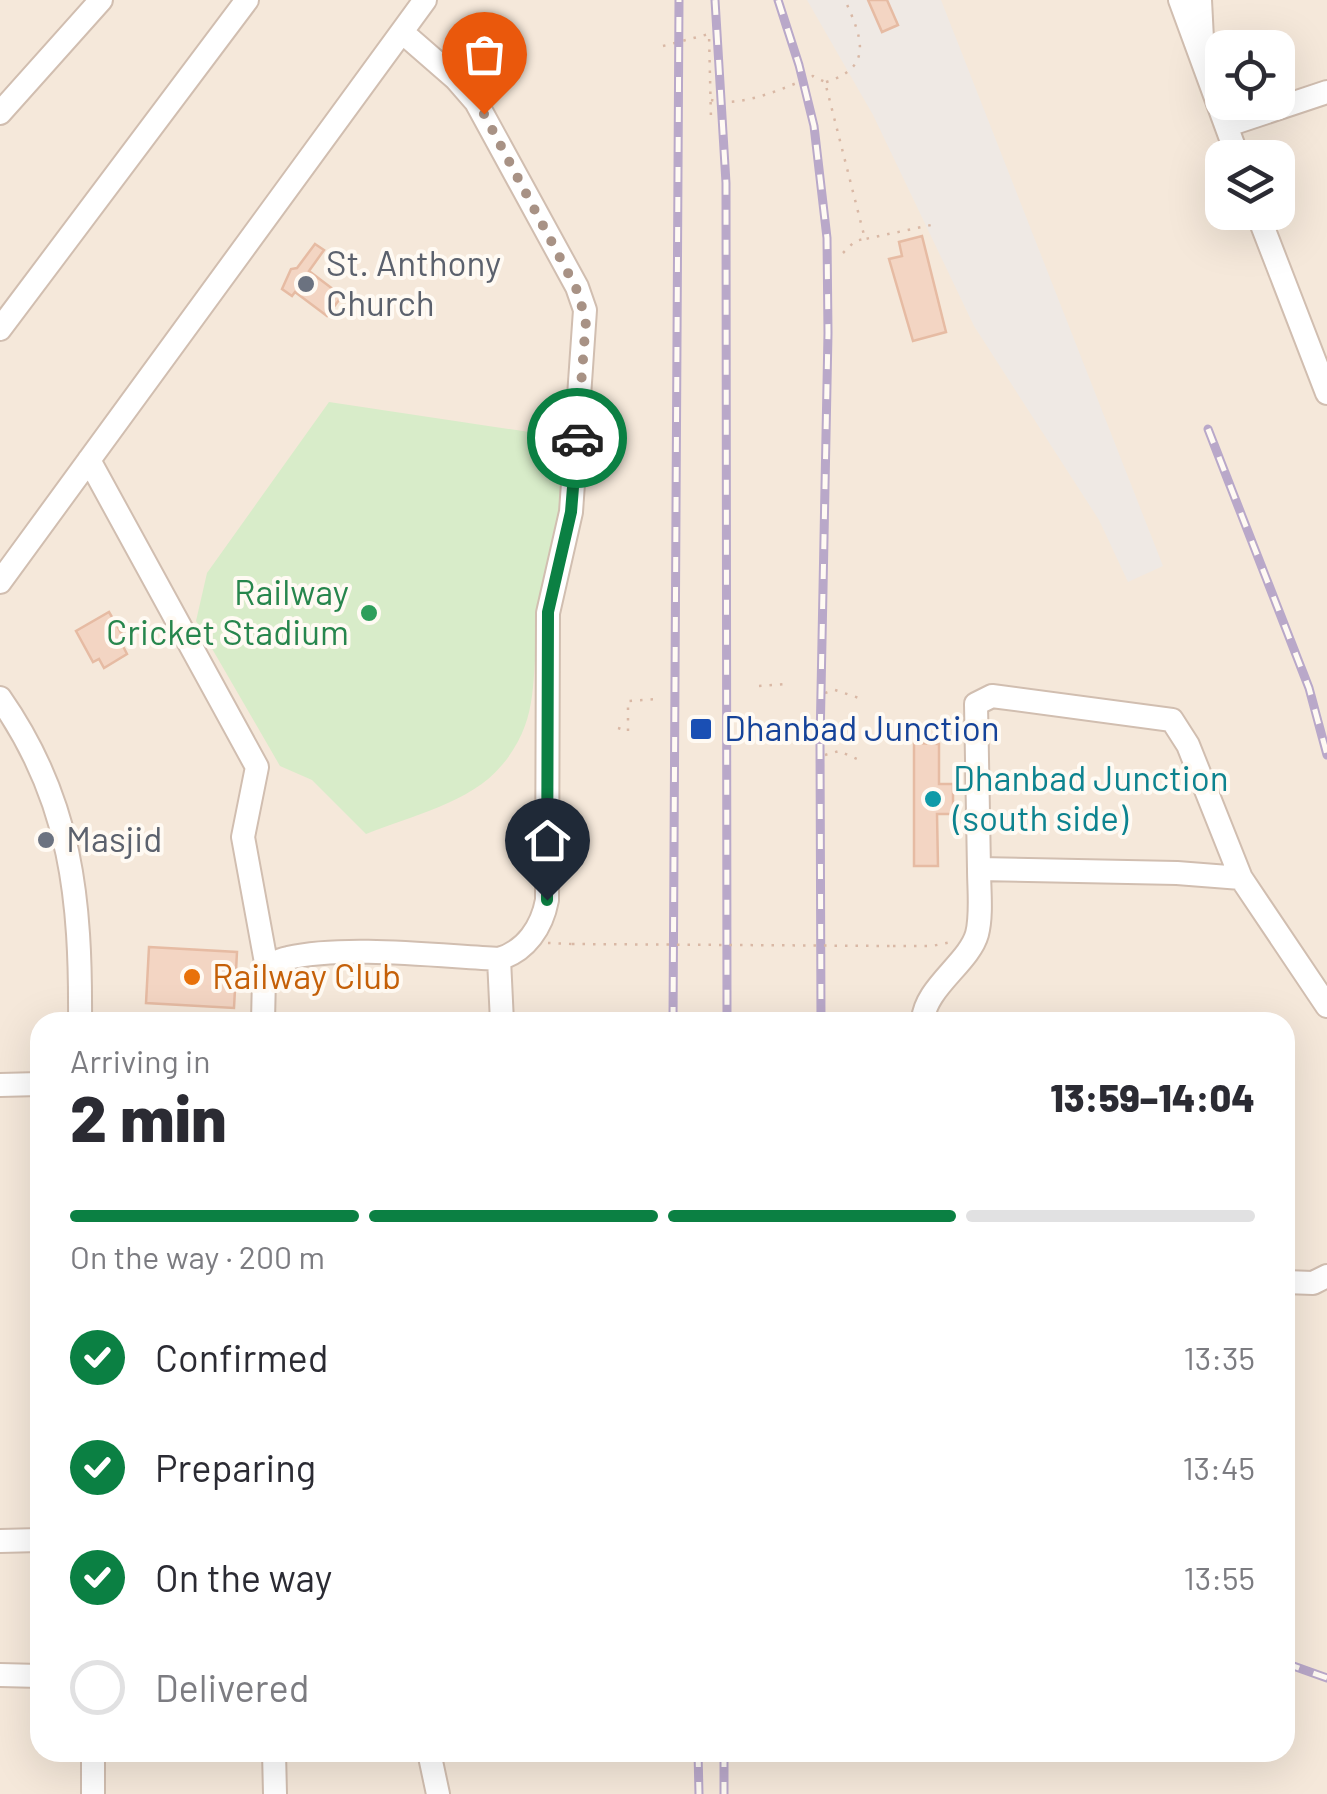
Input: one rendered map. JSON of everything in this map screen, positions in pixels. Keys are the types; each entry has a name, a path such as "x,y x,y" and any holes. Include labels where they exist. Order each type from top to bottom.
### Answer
{"street":[{"path":"0,113 101,0"},
{"path":"0,329 246,0"},
{"path":"0,582 425,0"},
{"path":"1180,0 1233,140"},
{"path":"1200,0 1202,58"},
{"path":"267,968 288,958 336,954 499,959 512,954 534,934 547,900 548,612 571,512 586,320 576,288 476,102 402,32"},
{"path":"1228,124 1327,92"},
{"path":"1265,230 1327,393"},
{"path":"89,460 257,767 243,837 267,968 262,1012"},
{"path":"924,1012 977,936 976,704 992,696 1172,720 1188,745 1241,878 1327,1006"},
{"path":"0,698 50,786 64,828 78,927 80,1012"},
{"path":"979,869 1241,878"},
{"path":"499,959 502,1012"},
{"path":"0,1086 30,1084"},
{"path":"1295,1282 1314,1282 1327,1276"},
{"path":"0,1541 30,1540"},
{"path":"0,1676 30,1676"},
{"path":"93,1762 93,1794"},
{"path":"274,1762 275,1794"},
{"path":"431,1762 438,1794"}],"path":[{"path":"711,100 722,103 764,95 814,76 825,82 840,78 858,61 862,38 845,0"},
{"path":"663,46 709,34 711,119"},
{"path":"825,82 865,239"},
{"path":"763,104 764,95"},
{"path":"843,253 855,240 936,224"},
{"path":"759,686 784,684"},
{"path":"825,693 835,690 859,698"},
{"path":"618,728 628,731 628,701 658,699"},
{"path":"824,754 840,751 860,760"},
{"path":"537,944 932,946"}],"shaded area":[{"path":"0,0 1327,0 1327,1794 0,1794"},
{"path":"807,0 941,0 1163,566 1128,582 1099,520 974,326 873,115"}],"green space":[{"name":"Railway Cricket Stadium","path":"329,402 569,438 562,515 541,611 532,699 523,732 502,765 474,789 439,807 366,834 312,780 280,766 196,621 207,573"}],"building":[{"path":"868,0 887,0 898,25 882,32"},
{"path":"922,236 946,332 913,341 889,259 902,256 899,242"},
{"name":"St. Anthony Church","path":"315,244 324,250 309,271 342,296 327,316 295,292 292,296 282,289 291,269 297,268"},
{"path":"109,612 126,641 122,644 127,654 104,668 99,659 93,662 76,631"},
{"name":"Dhanbad Junction (south side)","path":"914,743 939,744 939,784 953,784 953,814 937,814 938,866 914,866"},
{"name":"Railway Club","path":"149,947 237,952 234,1008 146,1003"}],"railway":[{"path":"673,1012 679,0"},
{"path":"715,0 726,183 727,1012"},
{"path":"778,0 814,126 827,238 820,743 821,1012"},
{"path":"1208,429 1309,688 1327,755"},
{"path":"1295,1667 1327,1678"},
{"path":"698,1762 699,1794"},
{"path":"724,1762 724,1794"}],"way so far":[{"path":"484,114 585,310 577,438"}],"place":[{"name":"St. Anthony Church","path":"306,284"},
{"name":"Railway Cricket Stadium","path":"369,613"},
{"name":"Dhanbad Junction","path":"701,729"},
{"name":"Dhanbad Junction (south side)","path":"933,799"},
{"name":"Masjid","path":"46,840"},
{"name":"Railway Club","path":"192,977"}],"route":[{"path":"547,900 548,612 571,512 577,438"}]}
